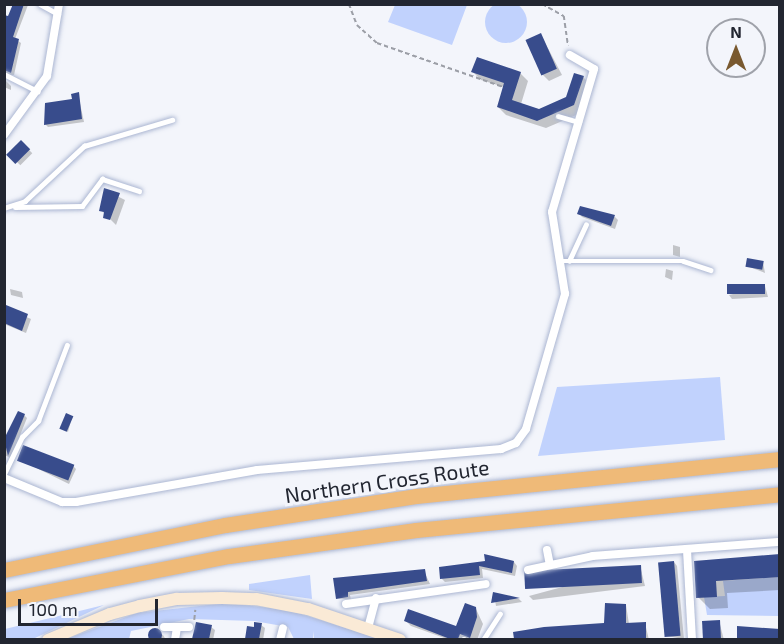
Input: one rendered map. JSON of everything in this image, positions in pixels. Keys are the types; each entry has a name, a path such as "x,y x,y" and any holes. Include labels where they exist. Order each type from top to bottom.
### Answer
{"highway":[{"name":"Northern Cross Route","path":"4,570 225,525 416,496 780,459"},
{"path":"4,600 229,556 416,530 780,494"}],"main road":[{"path":"48,639 110,614 177,599 256,599 308,609 400,639"}],"street":[{"path":"4,135 47,76 58,9"},
{"path":"4,476 69,502 257,470 501,449 516,443 526,429 565,294 565,261 552,230 552,212 594,69 570,55"},
{"path":"528,570 593,556 780,542"},
{"path":"547,550 550,565"},
{"path":"687,550 692,639"},
{"path":"346,604 486,584"},
{"path":"368,627 376,598"},
{"path":"164,627 189,627"},
{"path":"175,639 177,628"},
{"path":"282,639 283,628"}],"lane":[{"path":"40,4 58,9"},
{"path":"4,74 38,91"},
{"path":"558,116 579,122"},
{"path":"13,207 37,191 84,146 172,120"},
{"path":"4,208 82,206 102,180 139,191"},
{"path":"565,261 586,225"},
{"path":"565,261 683,261 711,270"},
{"path":"4,476 22,437 38,421 67,345"},
{"path":"483,639 500,614"}],"path":[{"path":"349,4 357,25 377,42 502,87"},
{"path":"542,4 564,16 570,55"},
{"path":"189,627 193,627 195,606"}],"shaded area":[{"path":"506,1 521,7 527,22 521,37 506,43 491,37 485,22 491,7"},
{"path":"395,4 467,5 452,45 388,22"},
{"path":"720,377 725,440 538,456 557,387"},
{"path":"310,575 312,599 249,590 249,584"},
{"path":"779,577 779,616 707,615 704,597 725,596 723,581"},
{"path":"226,603 288,610 381,639 314,639 313,631 313,639 294,639 288,627 254,621 189,619 131,631 129,639 64,640 137,613"},
{"path":"104,605 33,639 5,639 5,629"}],"building":[{"path":"13,4 24,4 13,37 19,39 11,73 4,70 4,15 8,16"},
{"path":"541,33 557,69 541,76 525,40"},
{"path":"477,57 521,72 512,100 539,109 566,97 574,73 584,76 574,105 537,121 497,107 504,83 471,72"},
{"path":"79,92 82,119 44,125 45,103 72,99 71,94"},
{"path":"21,140 30,149 15,164 6,155"},
{"path":"104,188 120,193 110,220 103,218 104,212 99,211"},
{"path":"580,206 615,215 611,226 577,214"},
{"path":"747,258 764,261 762,270 745,267"},
{"path":"727,284 765,284 765,294 727,294"},
{"path":"6,305 28,314 22,331 4,323"},
{"path":"18,411 25,414 8,456 4,439"},
{"path":"66,413 73,416 67,432 59,429"},
{"path":"23,445 74,465 68,481 17,461"},
{"path":"484,554 514,561 512,573 479,566 480,575 440,579 439,567 485,561"},
{"path":"780,554 780,577 716,581 717,597 696,598 694,561"},
{"path":"674,561 681,636 665,637 658,562"},
{"path":"641,565 642,583 525,589 524,571"},
{"path":"425,569 427,581 348,592 348,597 336,599 333,578"},
{"path":"493,592 520,598 491,603"},
{"path":"465,603 476,607 477,617 470,638 460,634 458,639 450,639 404,621 408,609 456,626"},
{"path":"605,603 626,604 626,623 646,622 646,639 514,639 513,632 544,627 604,623"},
{"path":"720,620 721,639 703,640 702,621"},
{"path":"196,622 212,625 209,639 192,639"},
{"path":"254,622 262,623 259,639 245,639 247,626 254,627"},
{"path":"737,626 780,629 780,639 737,639"},
{"path":"155,628 160,630 162,635 160,640 155,642 150,640 148,635 150,630"}]}
